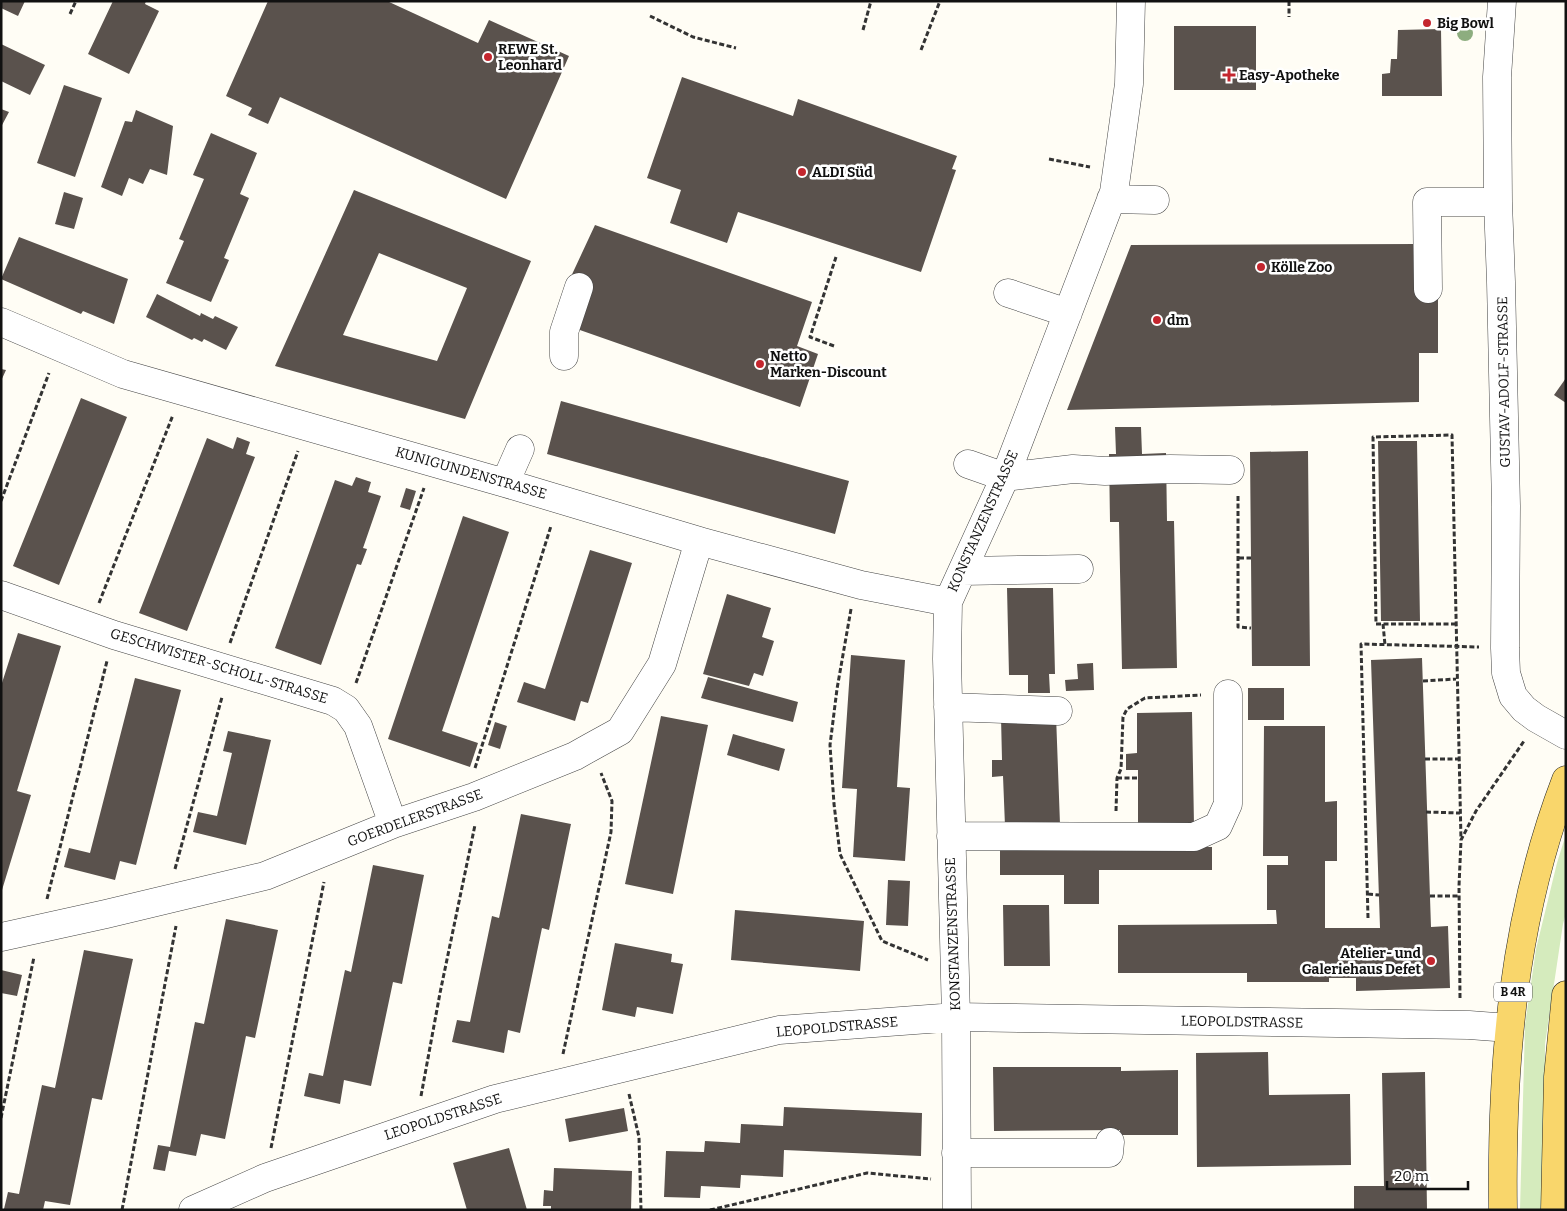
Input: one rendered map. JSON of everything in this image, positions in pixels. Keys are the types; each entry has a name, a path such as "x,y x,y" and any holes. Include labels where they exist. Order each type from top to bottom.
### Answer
{"main road":[{"name":"B 4R","path":"1503,1210 1506,1071 1514,985 1523,931 1547,836 1566,780"},
{"path":"1555,1210 1558,1077 1566,995"}],"street":[{"name":"KONSTANZENSTRASSE","path":"957,1210 956,1017 946,659 948,602 1005,477 1111,199 1117,172 1129,84 1131,1"},
{"name":"GUSTAV-ADOLF-STRASSE","path":"1502,1 1497,77 1498,202 1502,282 1506,506 1506,673 1513,696 1524,709 1566,736"},
{"path":"1111,199 1155,200"},
{"path":"1428,289 1427,202 1498,202"},
{"path":"564,356 564,332 579,287"},
{"path":"1008,293 1068,313"},
{"name":"KUNIGUNDENSTRASSE","path":"1,322 123,374 434,462 699,540 856,583 948,602"},
{"path":"505,483 520,449"},
{"path":"968,464 1005,477 1074,468 1106,471 1230,470"},
{"name":"GOERDELERSTRASSE","path":"1,937 265,876 393,824 474,797 575,756 620,731 662,664 699,540"},
{"path":"964,570 1078,569"},
{"name":"GESCHWISTER-SCHOLL-STRASSE","path":"1,595 102,630 333,701 346,709"},
{"path":"951,836 1194,837 1218,826 1228,804 1228,694"},
{"path":"948,707 1058,711"},
{"path":"346,709 358,726 393,824"},
{"name":"LEOPOLDSTRASSE","path":"193,1210 265,1178 495,1099 779,1030 956,1017 1460,1025 1509,1028"},
{"path":"956,1153 1109,1153 1110,1142"}],"path":[{"path":"70,14 76,1"},
{"path":"863,30 871,1"},
{"path":"921,50 940,1"},
{"path":"1288,1 1289,17"},
{"path":"650,16 694,37 736,48"},
{"path":"1049,159 1117,172"},
{"path":"834,346 810,337 836,257"},
{"path":"1,501 59,347"},
{"path":"1,1118 102,630 182,391"},
{"path":"122,1210 182,896 173,874 226,668 306,426"},
{"path":"1456,624 1376,624 1373,437 1452,434 1461,840 1459,860 1460,1025"},
{"path":"346,709 434,462"},
{"path":"1230,470 1238,484 1238,627 1251,628"},
{"path":"415,1126 440,993 477,819 472,777 560,499"},
{"path":"1239,558 1251,558"},
{"path":"856,583 836,689 830,745 840,854 882,941 954,971"},
{"path":"1383,624 1385,645"},
{"path":"1368,918 1361,644 1505,648"},
{"path":"1423,681 1456,679"},
{"path":"1116,836 1117,778 1121,770 1123,717 1127,709 1145,698 1228,694"},
{"path":"1461,840 1476,812 1539,720"},
{"path":"556,1084 611,832 612,801 591,747"},
{"path":"1425,759 1458,759"},
{"path":"1117,778 1138,778"},
{"path":"1426,812 1460,813"},
{"path":"265,1178 330,850"},
{"path":"1368,894 1379,895"},
{"path":"1430,896 1459,896"},
{"path":"622,1068 639,1137 641,1210"},
{"path":"710,1210 867,1173 957,1181"}],"green space":[{"path":"1566,834 1566,913 1545,1044 1544,1210 1520,1210 1525,1025 1536,949"}],"building":[{"path":"1,1 25,1 18,16 1,8"},
{"path":"113,1 146,1 145,4 159,11 129,74 88,54"},
{"path":"268,1 387,1 478,43 489,20 569,56 506,199 280,97 268,124 248,115 252,108 226,96"},
{"path":"1174,26 1256,26 1256,90 1174,90"},
{"path":"1441,29 1442,96 1382,96 1382,74 1390,73 1391,59 1397,59 1398,30"},
{"path":"1,44 45,65 30,95 1,81"},
{"name":"ALDI Süd","path":"682,77 793,116 798,99 957,156 952,169 956,170 921,272 738,212 727,243 670,223 681,190 647,178"},
{"path":"64,85 102,98 75,177 37,163"},
{"path":"1,109 9,112 1,127"},
{"path":"136,110 173,126 167,175 150,169 143,184 129,178 122,196 101,187 125,121 132,122"},
{"path":"211,133 257,153 240,194 249,198 224,258 229,260 211,302 166,283 184,241 179,239 204,179 193,175"},
{"path":"354,190 531,261 465,419 275,366","holes":["379,253 467,288 437,361 343,335"]},
{"path":"64,192 83,198 74,229 55,224"},
{"path":"595,225 812,302 797,346 818,354 800,407 577,329 568,283"},
{"path":"19,237 128,279 114,324 83,311 81,314 1,279"},
{"path":"1419,244 1438,289 1438,353 1419,353 1419,402 1067,410 1131,245"},
{"path":"157,294 200,316 201,313 213,319 215,316 238,327 226,350 204,339 202,342 194,338 192,340 146,317"},
{"path":"1,369 6,370 1,381"},
{"path":"1566,378 1566,403 1554,395"},
{"path":"81,398 127,417 59,585 13,566"},
{"path":"561,401 849,481 835,534 547,454"},
{"path":"1115,427 1141,427 1142,454 1166,453 1167,521 1174,521 1177,668 1122,669 1119,522 1110,522 1109,454 1116,454"},
{"path":"237,437 250,442 246,454 255,457 187,631 139,613 207,438 233,449"},
{"path":"1378,441 1417,441 1420,621 1381,621"},
{"path":"1308,451 1310,666 1252,666 1250,452"},
{"path":"356,477 371,482 368,492 381,496 363,548 367,549 361,565 357,564 321,665 275,648 335,480 352,486"},
{"path":"406,488 416,491 410,510 400,507"},
{"path":"463,516 509,532 442,731 478,743 470,767 388,739"},
{"path":"590,550 632,563 588,703 581,701 575,721 517,702 524,682 545,689"},
{"path":"1007,588 1053,588 1055,674 1049,674 1050,693 1028,693 1028,675 1009,675"},
{"path":"727,594 771,608 762,637 774,641 763,676 754,673 749,686 703,674"},
{"path":"18,633 61,646 17,791 31,795 2,890 1,686"},
{"path":"851,655 905,660 897,787 910,788 905,861 853,857 857,789 842,788"},
{"path":"1422,658 1431,927 1448,926 1450,988 1356,991 1356,978 1329,978 1329,982 1247,982 1247,973 1118,973 1118,925 1277,924 1276,910 1267,910 1267,865 1288,865 1288,856 1263,856 1264,726 1325,726 1325,802 1337,801 1337,861 1325,861 1325,928 1380,928 1371,660"},
{"path":"1093,663 1094,690 1066,691 1065,680 1078,679 1077,664"},
{"path":"708,677 798,702 793,722 701,698"},
{"path":"135,678 181,690 136,865 120,861 115,880 64,867 69,848 90,853"},
{"path":"1248,688 1284,688 1284,720 1248,720"},
{"path":"1192,712 1194,825 1138,826 1138,770 1126,770 1126,754 1137,753 1137,713"},
{"path":"1056,715 1060,824 1005,826 1003,776 992,777 992,760 1002,760 1001,717"},
{"path":"661,716 708,725 673,894 625,884"},
{"path":"495,722 507,726 500,749 488,745"},
{"path":"228,731 271,740 246,845 193,832 198,812 217,816 232,753 223,751"},
{"path":"733,734 785,749 779,771 727,755"},
{"path":"521,814 571,824 549,930 542,928 520,1033 508,1030 504,1053 452,1042 457,1020 470,1022 492,916 499,918"},
{"path":"1000,846 1212,847 1212,870 1099,870 1099,904 1064,904 1064,875 1000,875"},
{"path":"373,865 424,875 402,984 393,982 371,1086 344,1080 340,1104 304,1096 309,1073 323,1076 345,970 351,972"},
{"path":"888,880 910,881 908,926 886,925"},
{"path":"1003,905 1049,905 1050,966 1004,966"},
{"path":"735,910 864,921 860,971 731,960"},
{"path":"226,919 278,930 255,1038 246,1036 225,1139 201,1134 196,1156 169,1151 165,1171 153,1169 158,1145 170,1147 195,1022 204,1024"},
{"path":"615,943 672,954 671,962 683,964 673,1014 637,1007 635,1017 602,1010"},
{"path":"84,950 133,959 102,1100 92,1098 70,1205 45,1201 43,1210 4,1209 8,1192 19,1194 42,1085 55,1088"},
{"path":"1,970 22,975 17,996 1,993"},
{"path":"1268,1052 1269,1095 1350,1094 1351,1165 1197,1167 1196,1053"},
{"path":"993,1067 1121,1067 1121,1071 1178,1070 1178,1135 1120,1135 1120,1130 994,1131"},
{"path":"1425,1072 1427,1210 1354,1210 1354,1186 1384,1186 1382,1073"},
{"path":"784,1107 922,1113 921,1156 784,1150 783,1177 741,1175 740,1188 701,1186 700,1198 664,1197 666,1151 704,1152 705,1141 740,1143 741,1124 783,1126"},
{"path":"624,1108 628,1131 569,1142 565,1119"},
{"path":"509,1148 527,1210 467,1210 453,1163"},
{"path":"554,1168 632,1171 631,1210 551,1210 551,1206 543,1206 544,1190 553,1191"}],"place":[{"name":"Big Bowl","path":"1427,23"},
{"name":"REWE St. Leonhard","path":"488,57"},
{"name":"Easy-Apotheke","path":"1229,75"},
{"name":"ALDI Süd","path":"802,172"},
{"name":"Kölle Zoo","path":"1261,267"},
{"name":"dm","path":"1157,320"},
{"name":"Netto Marken-Discount","path":"760,364"},
{"name":"Atelier- und Galeriehaus Defet","path":"1431,961"}]}
